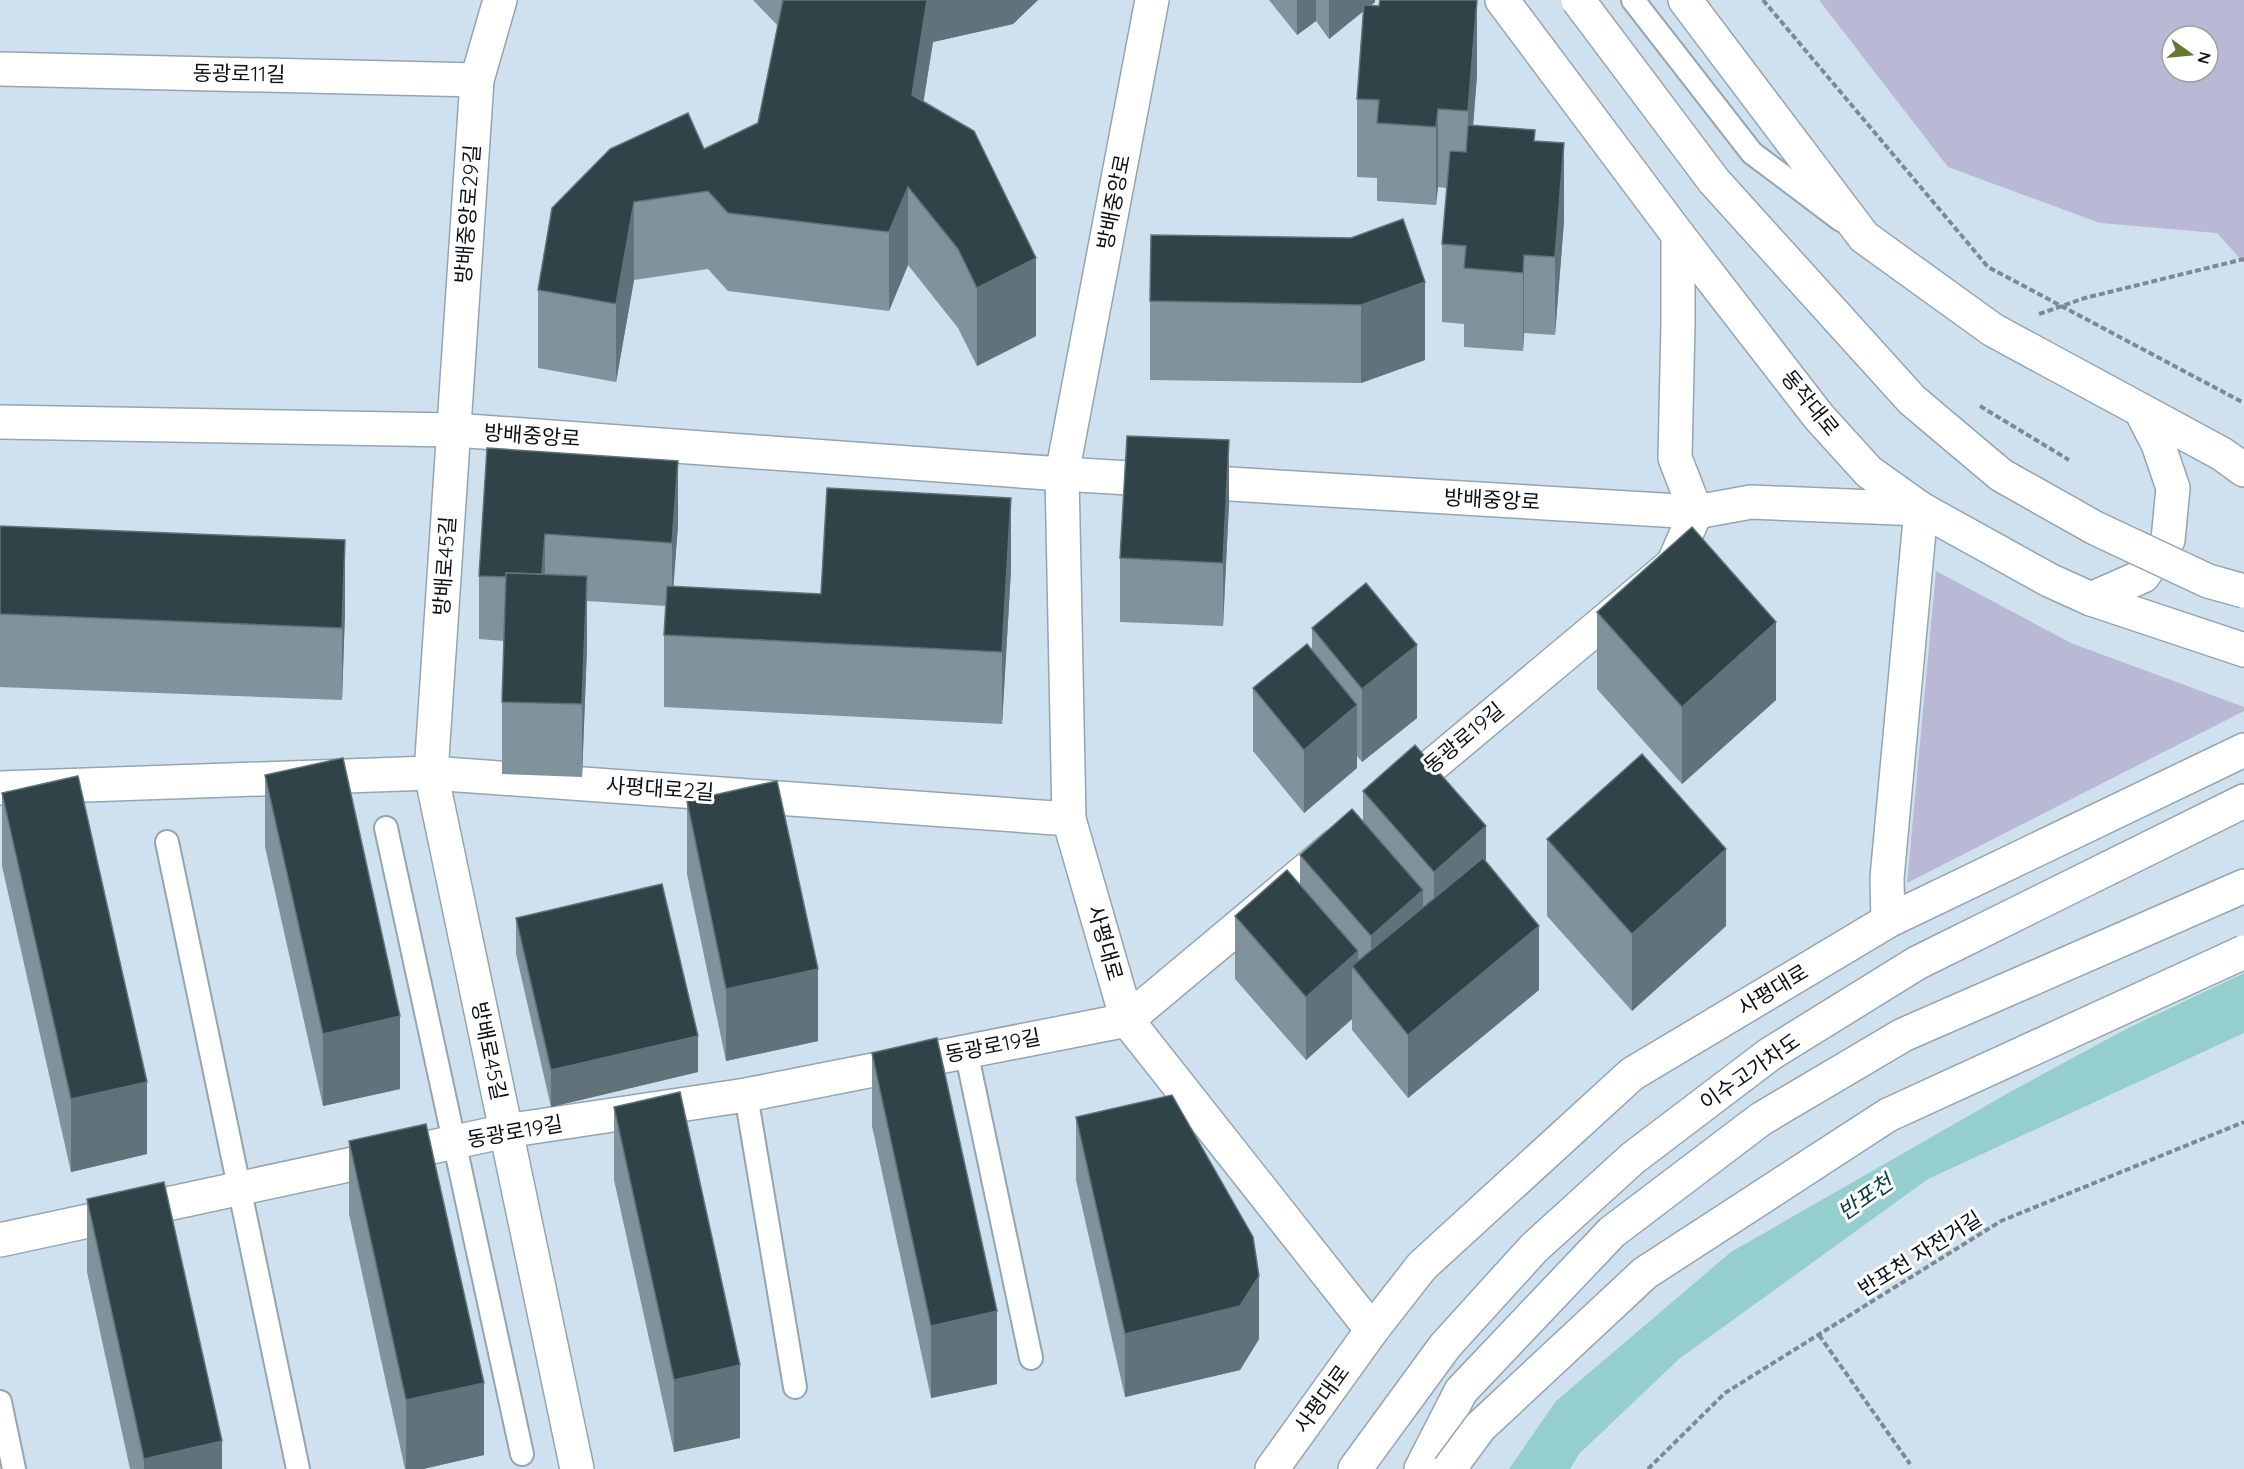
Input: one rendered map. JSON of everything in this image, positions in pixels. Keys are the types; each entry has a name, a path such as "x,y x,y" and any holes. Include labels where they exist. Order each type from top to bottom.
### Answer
{"street":[{"name":"방배중앙로29길","path":"454,430 477,80 500,0"},
{"name":"방배중앙로","path":"1062,474 1152,0"},
{"name":"동작대로","path":"1502,0 1678,235 1819,417 1869,472 1921,509 2049,580 2091,599 2244,650"},
{"path":"1578,0 1714,182 1912,400 2001,475 2095,528 2208,581 2244,591"},
{"path":"1685,0 1864,237 1993,330 2237,461"},
{"name":"동광로11길","path":"0,69 477,80"},
{"path":"1678,235 1674,458 1696,512"},
{"path":"2091,599 2144,576 2168,540 2173,488 2158,444 2141,411"},
{"name":"방배중앙로","path":"0,422 454,430 1062,474 1696,512 1751,502 1921,509"},
{"name":"방배로45길","path":"454,430 431,773 577,1469"},
{"name":"사평대로","path":"1062,474 1069,819 1127,1020 1372,1330"},
{"path":"1888,921 1887,878 1921,509"},
{"name":"동광로19길","path":"0,1240 506,1131 746,1095 1127,1020 1673,564 1696,512"},
{"name":"사평대로","path":"1272,1469 1372,1330 1422,1266 1632,1074 1888,921 2244,750"},
{"path":"0,788 431,773"},
{"name":"사평대로2길","path":"431,773 1069,819"},
{"name":"이수고가차도","path":"1355,1469 1445,1346 1534,1248 1633,1158 1770,1054 1917,963 2244,801"},
{"path":"1421,1469 1461,1391 1612,1232 1761,1119 1904,1035 2237,893"},
{"path":"1449,1469 1480,1427 1645,1273 1849,1140 1888,1115 2244,952"}],"lane":[{"path":"1634,0 1752,153 1864,237"},
{"path":"386,828 522,1454"},
{"path":"167,842 298,1469"},
{"path":"966,1051 1031,1358"},
{"path":"746,1095 795,1387"},
{"path":"0,1402 14,1469"}],"path":[{"path":"1763,0 1988,267 2244,404"},
{"path":"2085,298 2244,259"},
{"path":"1979,406 2069,460"},
{"name":"반포천 자전거길","path":"1648,1469 1725,1393 2001,1221 2244,1122"},
{"path":"1819,1335 1910,1464"}],"shaded area":[{"path":"1819,0 2244,0 2244,263 2217,233 2100,223 1948,167"},
{"path":"1936,571 2071,643 2244,707 2244,711 1907,883"}],"water":[{"name":"반포천","path":"2244,965 2244,1033 1928,1179 1679,1359 1579,1454 1570,1469 1509,1469 1556,1401 1731,1252 2010,1092"}],"pier":[{"path":"2243,963 2244,973 2080,1051"}],"building":[{"path":"783,0 927,0 912,95 974,131 1036,258 977,288 958,249 908,187 889,232 728,213 708,191 634,202 616,304 538,290 552,208 610,149 688,113 704,149 758,123"},
{"path":"1380,0 1477,0 1468,111 1438,109 1436,127 1377,123 1379,100 1357,99 1364,5 1379,6"},
{"path":"1468,125 1535,130 1534,141 1564,143 1555,257 1524,255 1523,273 1464,268 1466,246 1442,244 1450,151 1466,152"},
{"path":"1403,219 1425,282 1361,305 1150,301 1151,235 1351,238"},
{"path":"1127,436 1229,440 1223,563 1120,558"},
{"path":"487,448 678,461 672,543 545,534 542,574 506,573 506,577 479,576"},
{"path":"827,488 1011,498 1002,652 664,635 667,586 821,594"},
{"path":"0,526 345,540 342,628 0,614"},
{"path":"1692,527 1776,622 1682,707 1597,612"},
{"path":"506,573 587,576 582,704 502,702"},
{"path":"1366,583 1417,645 1362,689 1312,628"},
{"path":"1307,644 1357,705 1304,750 1253,688"},
{"path":"1415,745 1486,826 1434,872 1363,791"},
{"path":"1642,754 1726,849 1632,934 1547,839"},
{"path":"343,758 400,1016 323,1034 265,775"},
{"path":"78,776 147,1082 71,1099 2,793"},
{"path":"777,781 818,969 726,989 687,801"},
{"path":"1352,809 1423,890 1371,936 1300,855"},
{"path":"1483,858 1539,926 1408,1035 1352,966"},
{"path":"1287,870 1358,951 1306,997 1235,916"},
{"path":"662,884 698,1036 551,1070 516,918"},
{"path":"937,1038 997,1311 931,1326 872,1053"},
{"path":"680,1092 740,1365 674,1380 614,1107"},
{"path":"1172,1095 1253,1237 1259,1276 1240,1306 1125,1334 1076,1117"},
{"path":"426,1124 484,1383 406,1400 349,1141"},
{"path":"164,1182 222,1441 144,1459 87,1199"}]}
